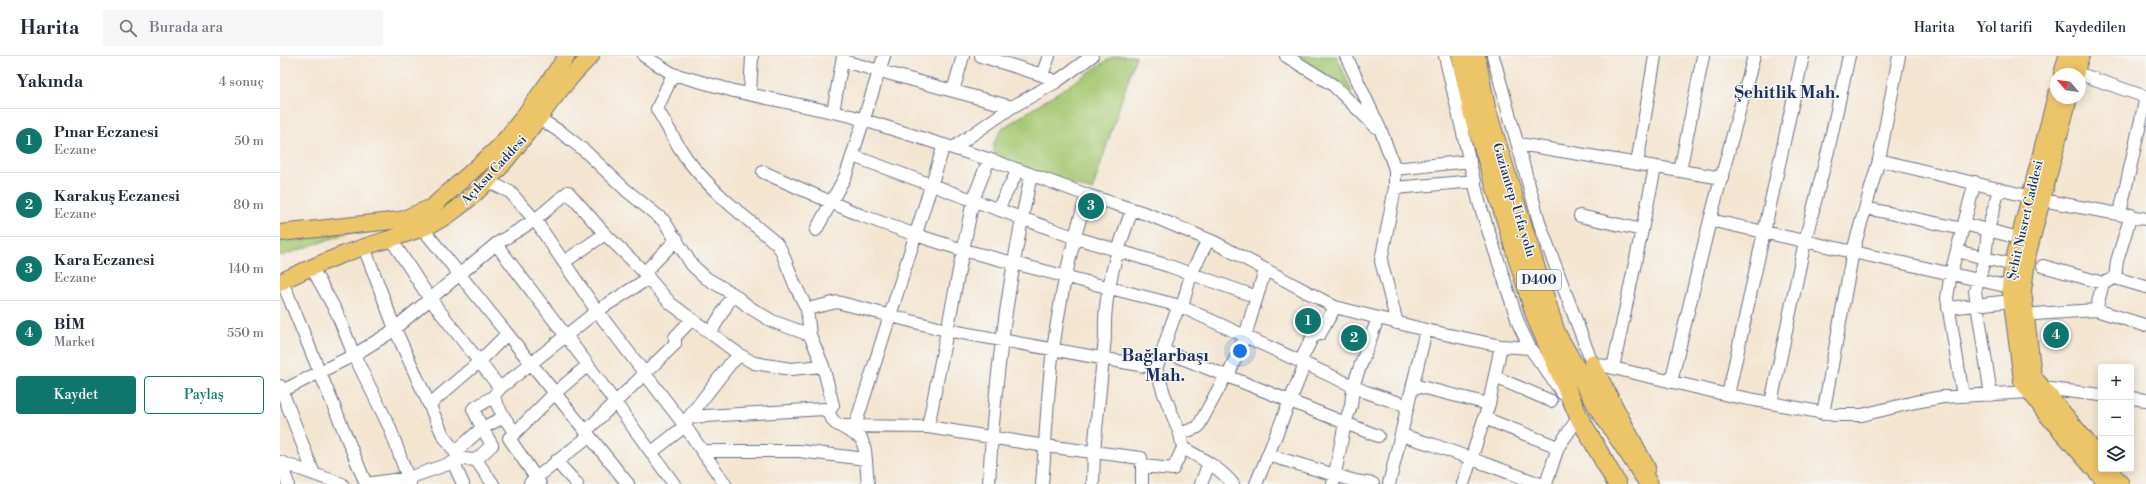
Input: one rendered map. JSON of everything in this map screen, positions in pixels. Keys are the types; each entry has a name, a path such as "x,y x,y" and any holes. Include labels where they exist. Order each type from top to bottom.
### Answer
{"highway":[{"name":"Gaziantep-Urfa yolu","path":"1461,56 1472,111 1533,311 1579,417 1617,484"},
{"name":"Gaziantep-Urfa yolu","path":"1476,56 1486,108 1556,333 1599,409 1649,484"}],"main road":[{"name":"Açıksu Caddesi","path":"280,232 401,220 432,207 498,147 521,120 567,56"},
{"name":"Açıksu Caddesi","path":"281,281 364,247 424,229 455,211 487,181 540,119 572,75 591,56"},
{"path":"2067,56 2072,68"},
{"path":"2077,68 2081,56"},
{"name":"Şehit Nusret Caddesi","path":"2054,104 2036,198 2023,291 2033,376 2036,390 2072,445 2107,484"},
{"name":"Şehit Nusret Caddesi","path":"2067,104 2036,198 2019,238 2013,265 2010,294 2022,381 2036,390 2098,456"},
{"path":"1592,364 1655,484"},
{"path":"2112,472 2122,484"}],"street":[{"path":"644,56 673,74 750,94 865,120 989,159 1087,195 1147,214 1208,240 1335,307 1426,330 1501,346 1530,348"},
{"path":"750,94 752,56"},
{"path":"816,230 846,175 865,120 884,56"},
{"path":"953,91 963,56"},
{"path":"982,56 1042,75 1056,82"},
{"path":"1042,75 1049,56"},
{"path":"855,426 888,317 932,184 948,146 1056,82 1092,56"},
{"path":"1286,56 1333,85 1381,131"},
{"path":"1346,56 1381,131 1395,169 1395,188 1381,261 1397,323"},
{"path":"1445,56 1475,181 1519,325 1530,348 1579,417 1558,447 1546,484"},
{"path":"1493,56 1519,144 1540,225 1592,364 1823,414 1862,415 1919,401 2036,390 2098,395"},
{"path":"1637,164 1655,56"},
{"path":"1680,171 1703,56"},
{"path":"1671,382 1710,220 1754,56"},
{"path":"1728,394 1803,56"},
{"path":"1771,403 1805,241 1828,150 1849,56"},
{"path":"1823,414 1853,251 1879,160 1899,56"},
{"path":"833,112 843,58 879,71 1012,107"},
{"path":"673,74 657,109 687,159 732,207 776,243 807,309 810,335 823,366 833,405 828,413"},
{"path":"2086,78 2146,97 2115,278"},
{"path":"540,119 562,133 585,151 626,190 664,221 677,239 692,265 706,278 733,294 749,307 772,321 810,335"},
{"path":"1519,144 1655,168 1722,178"},
{"path":"853,156 1073,237 1118,250 1257,297"},
{"path":"928,427 946,330 973,200 989,159"},
{"path":"1879,160 1975,182 2036,198 2146,219"},
{"path":"1395,169 1470,161"},
{"path":"1613,368 1655,168"},
{"path":"998,209 1018,170"},
{"path":"763,172 832,203 916,236 963,250 1181,306 1353,386 1408,406"},
{"path":"989,484 991,437 1001,339 1031,175"},
{"path":"487,181 510,192 535,220 597,312 645,374 687,421 703,451 724,484"},
{"path":"1395,188 1475,181"},
{"path":"1963,396 1947,298 1951,273 1975,182"},
{"path":"1991,395 1975,292 1985,258 1988,230 1999,189"},
{"path":"314,474 281,390 354,355 395,329 460,276 496,244 535,220 568,192 605,234 647,275 670,303 740,355 754,363 791,369 823,366"},
{"path":"1042,484 1053,350 1065,275 1073,237 1087,195"},
{"path":"1866,208 1963,227 1988,230 2019,238"},
{"path":"1093,484 1094,451 1105,337 1104,318 1108,288 1118,250 1132,210"},
{"path":"1580,216 1642,230"},
{"path":"1710,220 1979,279 2010,294"},
{"path":"424,229 460,276 628,484"},
{"path":"564,262 605,234"},
{"path":"476,460 492,444 473,409 497,393 597,312 647,275 677,239"},
{"path":"391,240 430,299 480,361 497,393 504,417 516,432"},
{"path":"1142,466 1173,469 1183,448 1180,434 1164,394 1156,368 1164,351 1173,317 1181,306 1191,274 1208,240"},
{"path":"496,244 567,336 674,484"},
{"path":"364,247 395,329 430,404 443,436 457,458 463,484"},
{"path":"1957,251 2013,265"},
{"path":"2043,266 2103,283 2115,278 2146,287"},
{"path":"312,268 337,313 354,355 390,428 409,481"},
{"path":"1180,434 1198,427 1227,376 1245,336 1265,270"},
{"path":"281,281 366,484 409,481 457,458 482,428 504,417"},
{"path":"2096,310 2103,283"},
{"path":"710,332 733,294"},
{"path":"1948,308 1976,306 2010,294"},
{"path":"807,309 837,302 888,317 946,330 1156,368"},
{"path":"1305,364 1302,358 1313,336 1320,334 1335,307"},
{"path":"2035,314 2096,310 2144,325"},
{"path":"1334,479 1345,423 1351,406 1353,386 1378,318"},
{"path":"588,365 509,438 535,482 556,461 588,434 614,402 675,344 675,337 692,319"},
{"path":"1389,484 1426,330"},
{"path":"430,404 480,361 507,334"},
{"path":"1463,484 1489,404 1501,346"},
{"path":"1164,351 1378,436"},
{"path":"652,452 687,421 730,364 740,355"},
{"path":"1256,484 1289,400 1305,364"},
{"path":"1495,377 1551,401"},
{"path":"1413,385 1489,404"},
{"path":"2134,398 2146,400"},
{"path":"687,421 824,409 835,423 861,438 866,459 868,484"},
{"path":"1484,418 1558,447"},
{"path":"841,426 928,427 1045,446 1141,458 1142,484"},
{"path":"1401,435 1434,445 1540,484"},
{"path":"1183,448 1209,463 1227,476 1233,484"},
{"path":"703,451 799,451 866,459"},
{"path":"1268,455 1334,479 1373,484"},
{"path":"457,458 476,460 493,484"},
{"path":"556,461 577,484"},
{"path":"280,462 314,474 329,482 342,484"},
{"path":"280,462 288,484"},
{"path":"1201,484 1209,463"}],"green space":[{"path":"1114,56 1136,56 1092,191 998,159 995,155 994,144 1003,128"},
{"path":"1292,56 1337,56 1352,93 1348,97"},
{"path":"357,230 281,256 280,256 280,239"}],"place":[{"name":"Kara Eczanesi","path":"1091,206"},
{"name":"Pınar Eczanesi","path":"1308,321"},
{"name":"BİM","path":"2056,335"},
{"name":"Karakuş Eczanesi","path":"1354,338"}],"district":[{"name":"Şehitlik Mah.","path":"1787,93"},
{"name":"Bağlarbaşı Mah.","path":"1165,366"}]}
